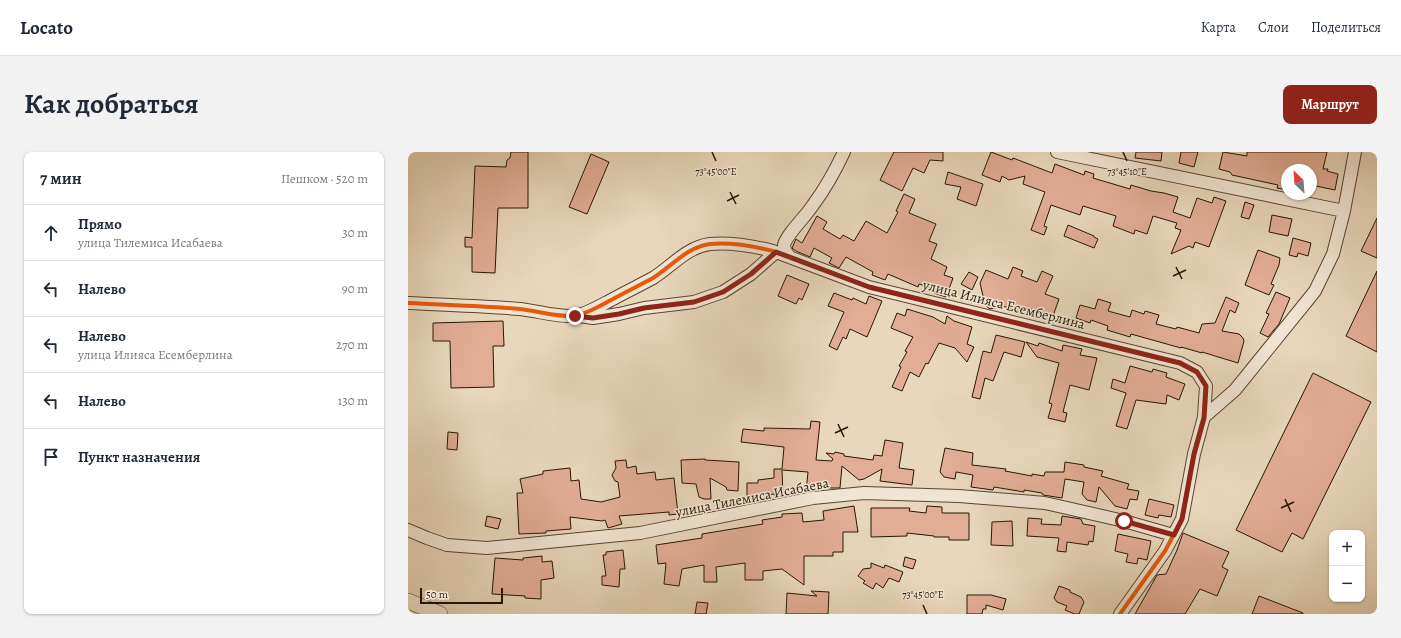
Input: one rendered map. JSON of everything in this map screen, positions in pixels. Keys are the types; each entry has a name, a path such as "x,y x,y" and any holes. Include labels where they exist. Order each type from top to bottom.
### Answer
{"street":[{"path":"789,256 785,252 784,245 835,171 844,152"},
{"path":"1057,152 1344,211"},
{"path":"1120,614 1152,570 1174,535 1182,519 1194,454 1204,418 1235,390 1315,291 1333,254 1344,211 1355,152"},
{"name":"улица Илияса Есемберлина","path":"575,316 595,308 652,278 692,250 709,244 758,247 789,256 869,287 1180,363 1197,372 1206,386 1204,418"},
{"path":"408,303 522,309 550,315 593,318 644,308 694,302 723,292 751,274 776,252"},
{"name":"улица Тилемиса Исабаева","path":"408,530 447,545 487,548 640,533 814,498 864,493 959,496 1046,503 1124,521 1174,535"},
{"path":"408,601 440,614"}],"building":[{"path":"511,152 528,152 528,208 498,208 495,273 472,272 472,247 465,247 465,237 472,238 475,166 506,167 507,160 510,158"},
{"path":"894,152 943,152 943,161 930,160 924,173 913,168 902,191 880,180"},
{"path":"991,152 1012,160 1013,158 1052,173 1055,164 1084,175 1085,171 1094,174 1093,178 1130,189 1131,185 1178,197 1173,212 1190,218 1197,198 1212,203 1214,197 1226,201 1209,247 1195,242 1193,248 1189,246 1171,254 1181,230 1175,228 1177,223 1153,216 1147,234 1135,230 1134,234 1113,226 1116,216 1083,206 1080,215 1051,205 1044,226 1047,227 1044,235 1031,230 1045,192 1023,184 1025,176 1009,180 1002,176 1000,182 982,175"},
{"path":"1136,152 1162,152 1161,161 1135,158"},
{"path":"1181,152 1198,152 1194,167 1179,163"},
{"path":"1223,152 1247,156 1247,152 1327,152 1323,169 1328,169 1327,171 1338,174 1335,190 1317,186 1317,164 1281,164 1281,189 1277,188 1278,185 1232,175 1230,172 1219,169"},
{"path":"591,154 609,162 587,214 569,207"},
{"path":"948,172 983,184 976,206 957,199 961,187 945,184"},
{"path":"904,194 915,199 909,213 936,224 929,241 937,244 931,259 947,267 944,275 953,278 946,297 934,293 935,289 919,284 918,287 888,274 885,280 872,275 873,272 846,257 839,268 829,263 832,258 814,248 810,257 792,248 796,239 802,243 817,216 827,222 823,229 840,239 843,235 854,241 866,221 887,233 898,212 896,211"},
{"path":"1245,202 1254,205 1249,219 1241,217"},
{"path":"1272,215 1292,219 1288,236 1269,232"},
{"path":"1377,218 1377,258 1361,251"},
{"path":"1068,225 1098,239 1094,248 1064,236"},
{"path":"1293,238 1311,243 1308,256 1298,253 1297,257 1289,255"},
{"path":"1258,250 1280,258 1279,265 1271,284 1274,285 1269,295 1245,285"},
{"path":"1013,267 1023,271 1021,276 1037,282 1042,271 1053,276 1045,294 1059,299 1053,316 1025,307 1023,312 1002,306 990,309 985,305 980,283 986,270 1008,279"},
{"path":"1377,271 1377,352 1346,336"},
{"path":"969,272 978,277 972,290 961,284"},
{"path":"787,275 809,284 802,300 799,298 796,304 778,296"},
{"path":"1276,292 1290,298 1279,324 1268,337 1260,333 1269,314 1266,313"},
{"path":"834,293 852,300 853,298 866,304 869,296 882,301 867,337 850,329 846,339 843,337 837,350 829,346 844,312 828,306"},
{"path":"1226,297 1239,303 1235,313 1230,310 1222,331 1239,334 1243,338 1244,341 1238,363 1131,334 1130,337 1107,330 1108,326 1091,320 1090,323 1076,318 1080,305 1095,309 1098,299 1111,303 1108,311 1130,317 1132,310 1144,314 1145,311 1159,315 1156,324 1176,329 1177,327 1199,333 1202,324 1215,323"},
{"path":"907,309 933,317 945,324 947,316 954,321 972,327 967,344 974,347 967,362 955,348 939,343 919,377 910,372 902,391 892,387 901,367 899,366 907,352 905,351 913,337 891,328 897,313 905,316"},
{"path":"503,321 504,346 493,346 494,387 451,388 450,341 433,341 433,323"},
{"path":"996,335 1025,342 1021,357 1004,352 993,381 985,378 980,399 972,397 983,351 991,353"},
{"path":"1026,342 1038,346 1039,343 1062,351 1063,345 1082,349 1080,355 1097,358 1089,390 1070,385 1063,412 1067,413 1065,422 1048,418 1052,404 1049,403 1059,363 1037,357"},
{"path":"1130,366 1152,372 1153,369 1167,373 1166,377 1185,384 1179,400 1167,395 1166,404 1136,400 1127,429 1116,426 1126,393 1111,388 1113,379 1125,383"},
{"path":"1313,373 1371,402 1303,539 1292,533 1282,552 1236,530"},
{"path":"811,421 820,422 816,460 832,461 833,459 826,453 834,454 835,452 844,454 844,456 873,460 874,455 882,456 885,440 903,443 899,468 914,470 912,485 880,481 882,469 864,479 859,480 842,466 840,488 819,488 819,490 806,492 808,472 782,470 783,496 775,498 775,494 747,497 747,483 758,483 758,480 774,478 774,469 782,469 784,447 741,442 743,429 764,431 764,428 810,429"},
{"path":"448,432 458,433 457,450 447,449"},
{"path":"945,448 973,453 972,465 1006,469 1005,471 1032,476 1032,474 1044,476 1045,472 1064,472 1065,462 1084,465 1084,467 1103,471 1101,476 1129,484 1127,489 1139,491 1137,500 1130,499 1127,509 1115,506 1099,487 1096,502 1087,500 1082,494 1084,482 1065,479 1062,498 1024,490 1024,492 994,487 993,490 971,487 973,475 956,472 955,479 944,477 940,472"},
{"path":"705,459 739,462 738,491 727,490 726,487 710,478 711,499 704,499 699,497 696,484 682,483 681,460"},
{"path":"626,460 627,468 636,466 637,474 655,472 656,480 674,478 678,514 669,515 669,512 619,516 622,524 608,528 605,520 602,521 570,517 571,529 546,531 546,533 519,534 517,493 523,493 520,479 543,474 543,471 570,468 571,481 579,480 581,499 601,502 620,497 618,482 615,481 612,475 616,468 615,461"},
{"path":"1149,499 1174,505 1171,517 1159,515 1158,518 1145,515"},
{"path":"854,506 858,532 843,532 843,552 833,552 833,556 804,556 804,585 782,569 763,571 763,580 745,580 745,563 716,567 717,582 704,582 704,565 682,569 679,586 664,584 666,563 658,564 656,545 702,538 702,534 763,524 762,520 782,517 782,514 802,513 803,522 824,520 823,511"},
{"path":"927,506 942,507 942,513 969,513 969,540 949,540 949,537 934,537 907,533 907,536 871,537 871,508 910,508 909,511 926,513"},
{"path":"487,516 501,519 498,529 485,526"},
{"path":"1062,516 1081,519 1083,524 1095,526 1093,542 1089,541 1088,545 1067,542 1066,552 1057,551 1059,538 1027,536 1028,518 1042,519 1041,524 1061,525"},
{"path":"1012,521 1013,546 991,545 992,522"},
{"path":"1183,533 1229,552 1222,567 1228,570 1217,596 1200,589 1185,614 1135,614 1157,575 1166,574"},
{"path":"1118,534 1151,541 1147,560 1138,558 1137,564 1126,562 1128,554 1115,551"},
{"path":"623,550 625,569 620,569 619,587 602,585 602,576 606,576 603,555 606,555 606,552"},
{"path":"542,556 542,562 552,561 554,578 541,580 541,599 525,598 525,596 492,594 495,558 523,560 523,558"},
{"path":"905,557 916,560 913,569 903,566"},
{"path":"871,563 884,568 885,565 903,572 899,582 889,578 883,588 876,583 873,589 863,583 865,581 858,576 863,569 871,568"},
{"path":"1059,586 1070,590 1070,592 1081,597 1084,602 1079,614 1065,610 1067,606 1057,602 1054,598"},
{"path":"811,591 829,592 828,614 786,614 787,593 817,596"},
{"path":"967,595 991,595 1006,599 1003,610 986,605 986,609 983,609 982,614 967,614"},
{"path":"1259,596 1303,613 1303,614 1252,614"},
{"path":"697,602 708,603 706,614 695,614"}],"cycle path":[{"path":"408,303 520,309 554,315 574,316 594,309 653,278 694,249 710,244 733,244 773,251 869,287 1180,363 1197,372 1206,386 1204,417 1194,454 1182,519 1165,551 1120,614"}],"route":[{"path":"575,316 593,318 644,308 694,302 723,292 751,274 776,252 869,287 1180,363 1197,372 1206,386 1204,418 1194,454 1182,519 1174,535 1124,521"}]}
